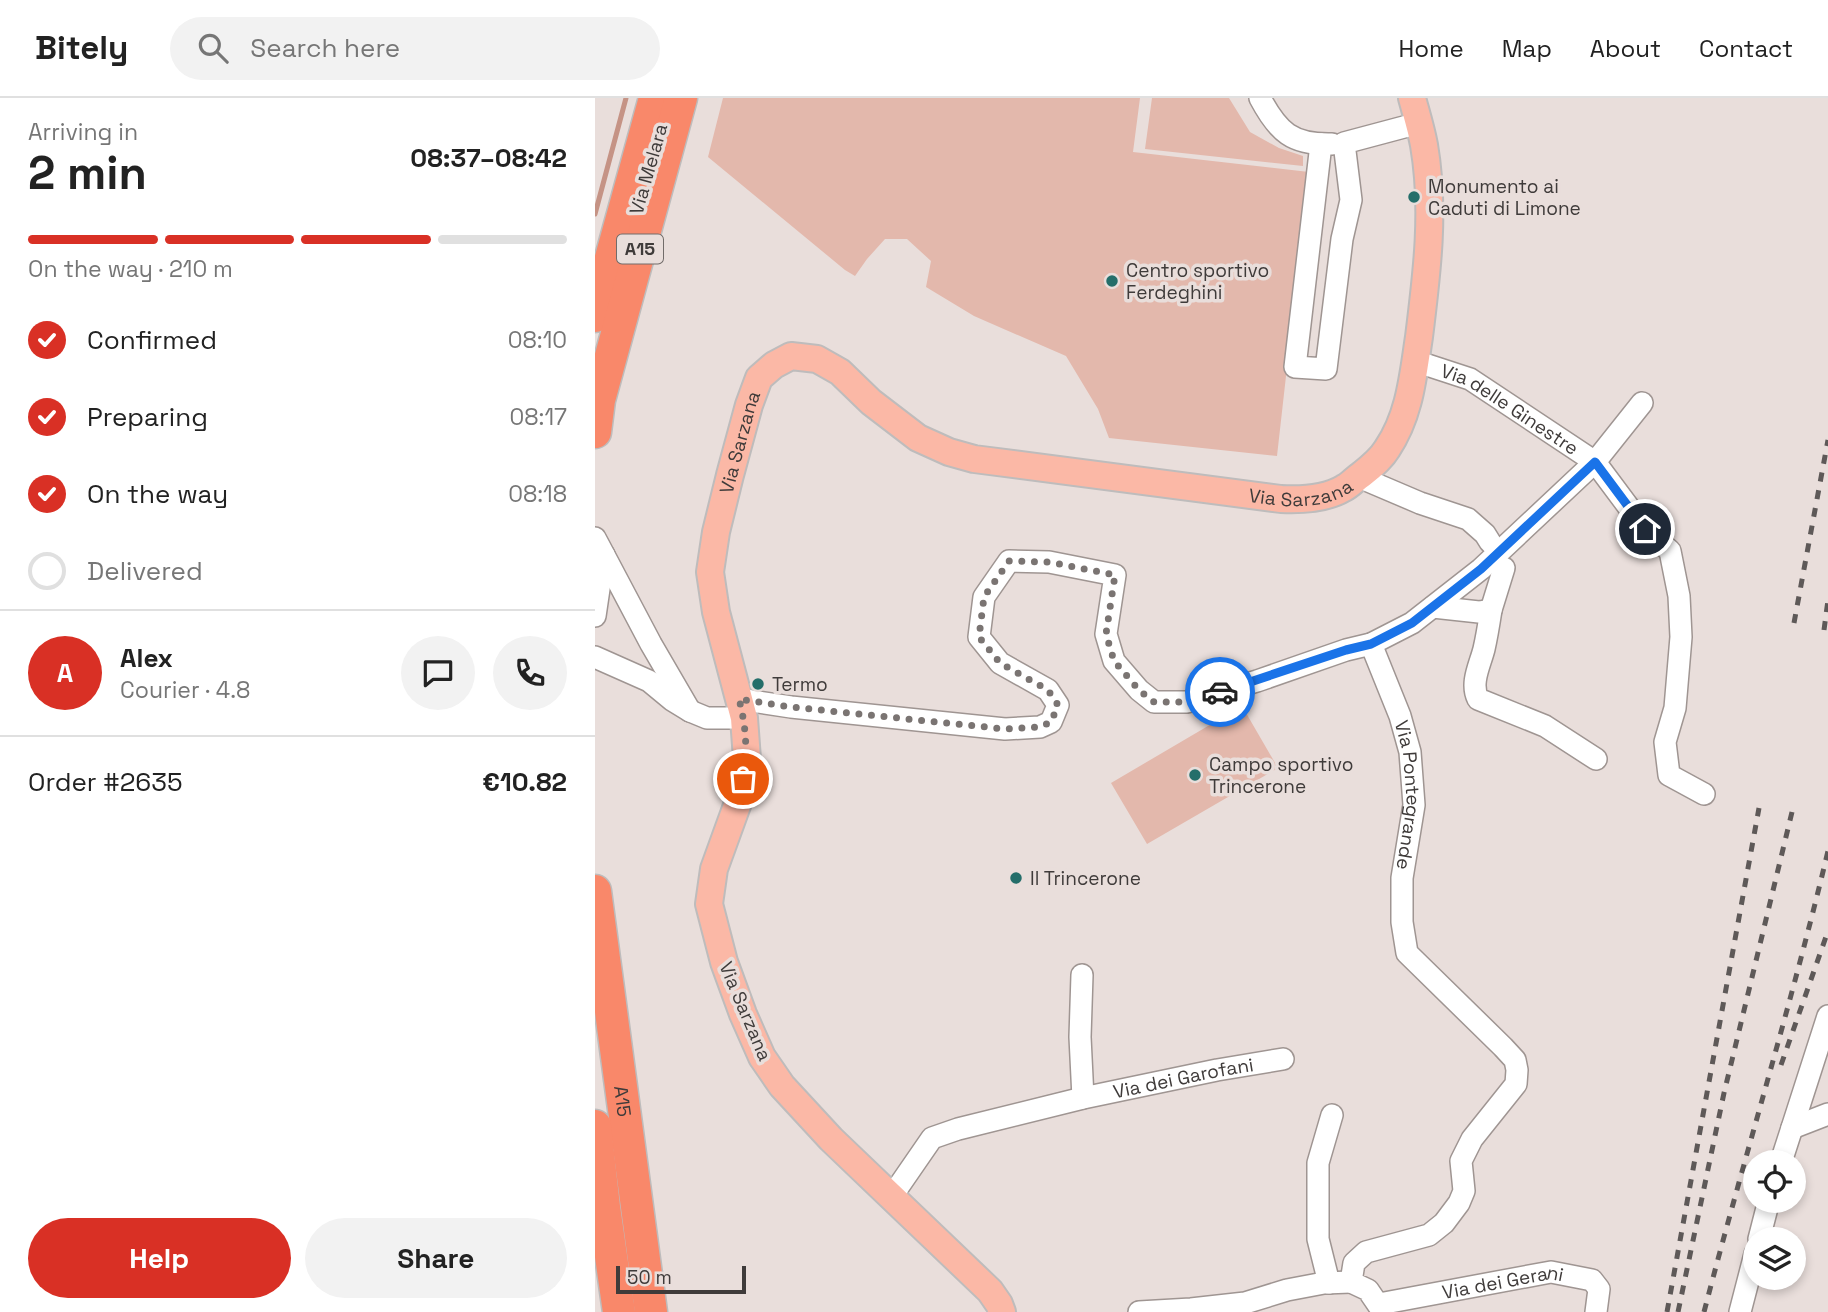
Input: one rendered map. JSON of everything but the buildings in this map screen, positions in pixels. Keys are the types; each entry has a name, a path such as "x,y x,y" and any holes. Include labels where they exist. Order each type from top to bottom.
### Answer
{"highway":[{"name":"A15","path":"595,316 656,98"},
{"name":"A15","path":"595,432 599,400 681,98"},
{"name":"A15","path":"595,891 651,1312"},
{"name":"A15","path":"595,1126 619,1312"},
{"path":"604,1207 607,1312"}],"main road":[{"name":"Via Sarzana","path":"1002,1312 990,1291 831,1139 782,1086 762,1057 724,962 709,904 713,869 740,800 747,759 742,709 716,612 711,572 716,532 740,437 759,378 774,365 791,356 817,359 840,372 871,402 918,439 974,459 1298,500 1343,489 1387,451 1403,419 1412,386 1427,274 1430,223 1427,169 1416,111"}],"street":[{"name":"Via Melara","path":"595,362 668,98"},
{"path":"1260,98 1280,128 1294,139 1313,144 1344,143 1416,111"},
{"path":"1321,144 1295,367 1326,369 1342,239 1350,200 1344,143"},
{"name":"Via delle Ginestre","path":"1415,361 1470,379 1595,462 1645,529 1670,551 1679,596 1681,637 1675,708 1665,742 1669,775 1704,794"},
{"path":"595,657 649,681 672,700 707,718 742,709 791,707 1005,729 1039,727 1051,722 1058,705 1048,690 1000,663 979,637 984,597 1009,561 1049,562 1115,575 1106,634 1114,661 1139,690 1154,702 1187,702 1371,644 1412,623 1499,553 1595,462 1641,403"},
{"path":"1359,477 1420,503 1468,519 1490,542"},
{"path":"600,546 651,644 690,711"},
{"path":"595,616 600,546"},
{"path":"1504,568 1491,610 1476,682 1478,699 1545,726 1596,759"},
{"path":"1433,607 1479,612 1491,610"},
{"name":"Via Pontegrande","path":"1351,1282 1354,1263 1366,1252 1429,1235 1444,1223 1459,1203 1464,1191 1461,1161 1472,1139 1516,1084 1517,1070 1515,1060 1407,953 1402,922 1402,878 1413,805 1410,752 1400,716 1371,644"},
{"path":"1082,975 1080,1037 1083,1098"},
{"path":"1785,1150 1828,1016"},
{"name":"Via dei Garofani","path":"892,1196 932,1138 1083,1098 1283,1059"},
{"path":"1792,1128 1828,1114"},
{"path":"1329,1283 1318,1239 1318,1163 1332,1115"},
{"name":"Via dei Gerani","path":"1381,1308 1551,1272 1592,1280 1599,1289 1596,1312"},
{"path":"1139,1312 1191,1310 1245,1303 1287,1290 1351,1282 1368,1290 1381,1308"},
{"path":"1740,1312 1746,1290"}],"shaded area":[{"name":"Centro sportivo Ferdeghini","path":"723,98 1140,98 1133,152 1309,172 1277,456 1109,438 1098,409 1066,356 974,316 926,287 931,261 907,239 885,239 855,276 845,270 708,157"},
{"path":"1152,98 1229,98 1250,132 1279,148 1303,156 1303,166 1145,149"},
{"name":"Campo sportivo Trincerone","path":"1242,706 1278,768 1147,844 1111,783"}],"waterway":[{"path":"595,214 626,98"}],"railway":[{"path":"1794,623 1828,440"},
{"path":"1824,630 1828,600"},
{"path":"1667,1312 1759,808"},
{"path":"1678,1312 1724,1093 1792,812"},
{"path":"1704,1312 1799,967 1828,851"},
{"path":"1781,1065 1828,931"}],"way so far":[{"path":"743,779 747,759 744,718 739,699 791,707 1005,729 1039,727 1051,722 1058,705 1048,690 1000,663 979,637 984,597 1009,561 1049,562 1115,575 1106,634 1114,661 1139,690 1154,702 1187,702 1220,692"}],"place":[{"name":"Monumento ai Caduti di Limone","path":"1414,197"},
{"name":"Centro sportivo Ferdeghini","path":"1112,281"},
{"name":"Termo","path":"758,684"},
{"name":"Campo sportivo Trincerone","path":"1195,775"},
{"name":"Il Trincerone","path":"1016,878"}],"route":[{"path":"1220,692 1371,644 1412,623 1481,569 1595,462 1645,529"}]}
